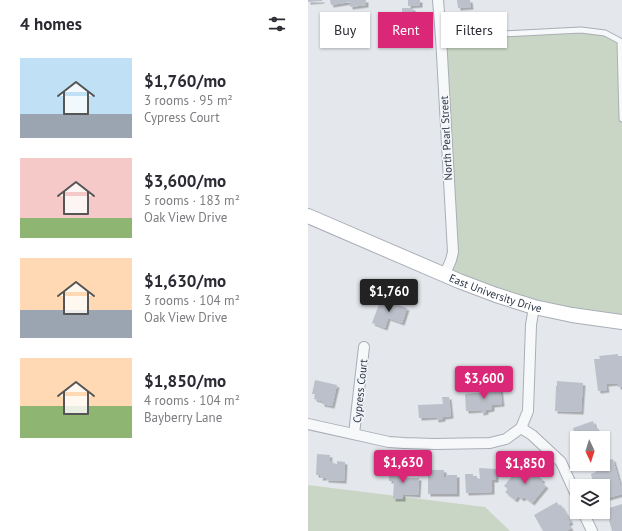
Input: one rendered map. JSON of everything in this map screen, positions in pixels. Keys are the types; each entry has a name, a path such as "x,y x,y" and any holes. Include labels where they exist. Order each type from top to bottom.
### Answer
{"main road":[{"name":"East University Drive","path":"308,216 496,295 534,307 572,315 622,322"}],"street":[{"name":"North Pearl Street","path":"438,0 441,37"},
{"name":"North Pearl Street","path":"442,48 452,252 445,274"},
{"path":"308,424 389,442 435,444 490,443 506,439 521,428 528,411 531,324 534,307"},
{"name":"Cypress Court","path":"354,434 364,347"},
{"path":"521,428 532,435 560,462 570,483"},
{"path":"586,519 592,531"}],"lane":[{"path":"507,34 581,30 605,33 621,41 622,119"}],"green space":[{"path":"581,30 605,33 622,40 622,322 591,318 445,274 451,260 441,48 507,48 507,34"},
{"path":"308,485 485,507 510,531 308,531"}],"building":[{"path":"308,0 322,0 322,1 308,2"},
{"path":"330,0 366,0 366,5 350,7 350,2 331,5"},
{"path":"408,0 420,0 420,5 408,6"},
{"path":"457,0 470,0 471,7 458,8"},
{"path":"402,8 413,8 413,12 402,12"},
{"path":"381,299 407,308 402,323 388,318 385,328 372,323"},
{"path":"618,354 618,356 622,356 622,387 618,387 618,383 606,384 607,390 598,391 594,359 600,359 599,356"},
{"path":"315,380 337,385 332,406 322,404 322,401 314,399 315,394 312,394"},
{"path":"557,381 583,383 581,412 555,411"},
{"path":"500,386 502,404 492,405 492,409 481,413 481,410 466,411 465,394 489,392 489,387"},
{"path":"442,397 449,397 451,416 436,420 436,417 419,418 418,405 443,404"},
{"path":"593,421 596,430 599,429 600,431 574,431 573,428"},
{"path":"317,454 330,455 329,461 333,461 333,464 337,464 337,461 345,462 344,481 326,480 326,478 320,478 321,475 316,475"},
{"path":"613,459 620,484 622,484 622,494 610,497 610,479 592,479 591,474 596,471 610,471 610,460"},
{"path":"521,465 527,469 528,468 543,480 541,482 546,486 532,503 524,497 522,499 518,496 515,500 505,492 508,489 504,486"},
{"path":"389,466 401,467 401,478 419,478 418,495 403,494 403,499 393,499 394,481 389,481"},
{"path":"479,468 496,469 496,480 492,480 492,492 466,493 465,474 473,474 473,476 477,476 477,479 480,479"},
{"path":"428,470 444,470 444,477 447,477 447,475 457,475 457,494 428,494"},
{"path":"557,502 559,506 561,505 571,522 568,524 571,528 566,531 543,531 534,515"},
{"path":"622,504 622,531 612,531 609,519 610,519 610,508"}]}
